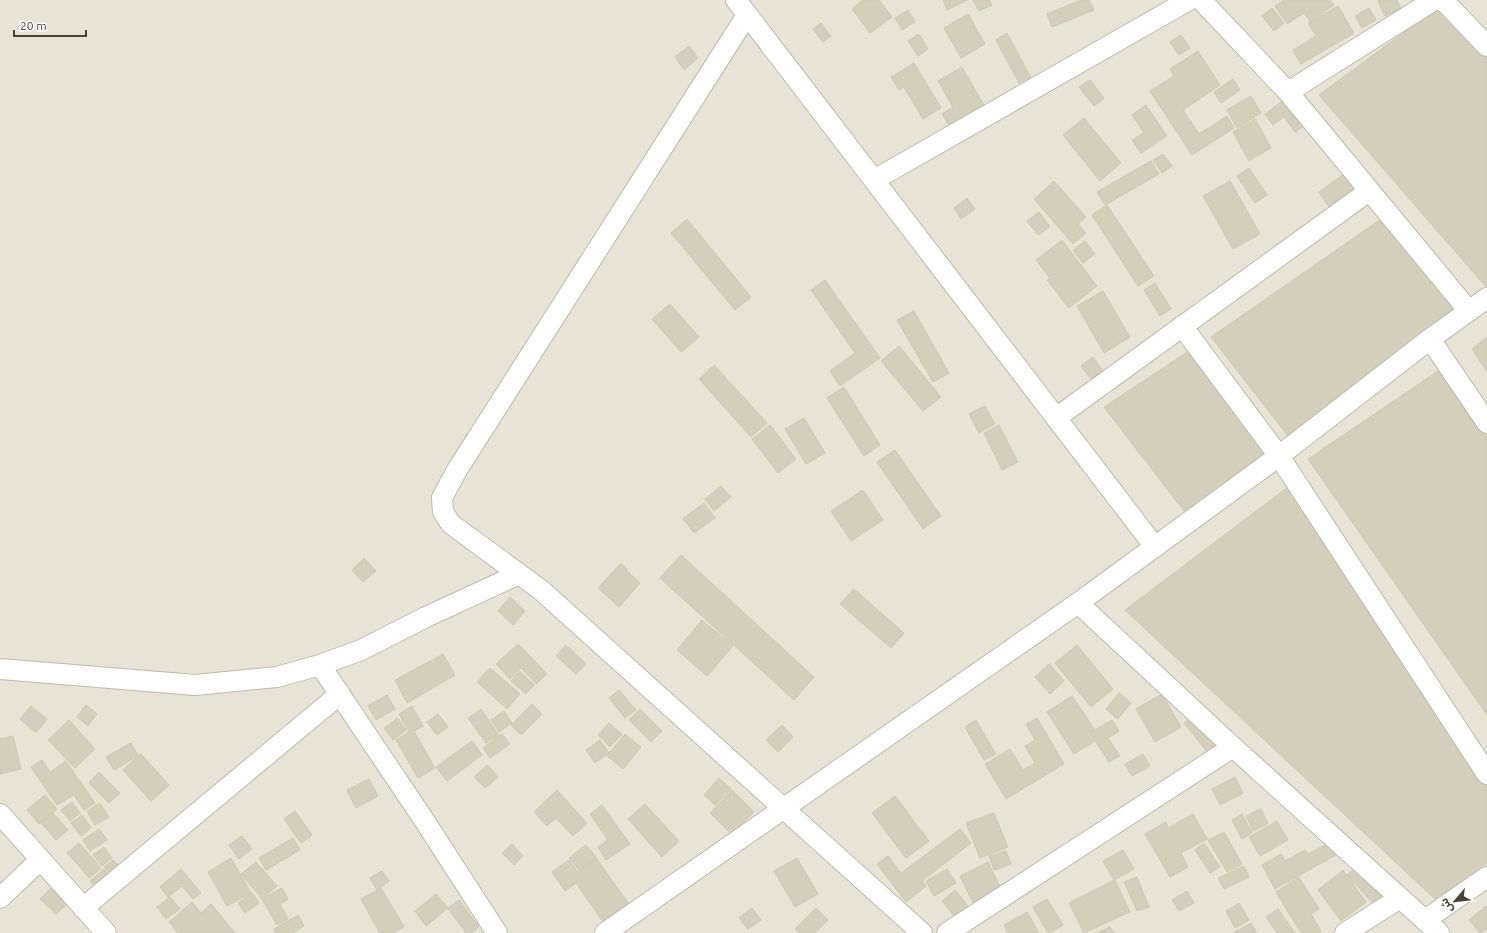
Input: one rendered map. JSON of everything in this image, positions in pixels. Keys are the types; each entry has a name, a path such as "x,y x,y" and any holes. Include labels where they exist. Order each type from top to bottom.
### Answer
{"street":[{"path":"874,180 1189,0"},
{"path":"1201,0 1288,92 1468,311"},
{"path":"1288,92 1434,0"},
{"path":"1443,0 1487,46"},
{"path":"922,933 784,807 541,590 451,524 443,512 442,498 457,470 742,7 1155,547"},
{"path":"1056,418 1369,191"},
{"path":"605,933 1078,603 1279,456 1430,339 1487,298"},
{"path":"1182,326 1279,456 1487,774"},
{"path":"1430,339 1487,423"},
{"path":"0,669 195,685 277,677 320,665 361,650 426,617 519,574"},
{"path":"1078,603 1233,747 1432,927 1487,877"},
{"path":"320,665 424,820 497,933"},
{"path":"83,908 340,694"},
{"path":"948,933 1233,747"},
{"path":"0,814 106,933"},
{"path":"0,898 40,860"},
{"path":"1345,933 1400,898"}],"shaded area":[{"path":"0,0 1487,0 1487,933 0,933"}],"building":[{"path":"863,0 879,0 892,17 870,33 852,9"},
{"path":"943,0 968,0 947,10"},
{"path":"973,0 989,0 992,5 979,11"},
{"path":"1081,0 1089,0 1094,10 1052,27 1047,14"},
{"path":"1284,0 1330,0 1334,5 1310,21 1304,13 1287,24 1275,6"},
{"path":"1397,0 1401,8 1385,16 1378,1"},
{"path":"1441,5 1487,53 1487,288 1319,95"},
{"path":"1338,6 1354,33 1301,64 1293,50 1316,36 1308,23"},
{"path":"1272,8 1284,23 1274,31 1262,16"},
{"path":"1369,8 1376,20 1362,28 1355,16"},
{"path":"908,10 915,22 902,30 895,18"},
{"path":"968,14 985,44 961,58 944,28"},
{"path":"821,23 831,36 823,42 813,29"},
{"path":"1007,33 1032,80 1021,87 996,40"},
{"path":"919,34 928,49 918,56 908,41"},
{"path":"1181,35 1190,48 1179,55 1170,42"},
{"path":"689,46 698,58 684,70 675,57"},
{"path":"1198,51 1220,85 1183,110 1199,134 1227,116 1234,128 1192,155 1150,91 1174,76 1170,69"},
{"path":"914,63 941,108 923,119 904,87 899,90 891,77"},
{"path":"962,67 985,107 950,127 942,114 953,107 938,81"},
{"path":"1233,79 1240,90 1221,103 1214,92"},
{"path":"1090,80 1104,98 1094,106 1079,87"},
{"path":"1251,96 1261,113 1237,128 1227,110"},
{"path":"1285,99 1304,126 1295,132 1284,117 1273,125 1265,114"},
{"path":"1146,105 1167,136 1141,153 1132,140 1144,133 1132,115"},
{"path":"1084,118 1121,163 1100,181 1063,135"},
{"path":"1255,119 1271,148 1249,161 1233,132"},
{"path":"1163,154 1172,166 1162,173 1153,160"},
{"path":"1151,161 1159,174 1105,205 1097,192"},
{"path":"1249,168 1267,195 1255,203 1237,176"},
{"path":"1351,169 1363,187 1331,210 1319,192"},
{"path":"1054,181 1086,217 1078,224 1086,233 1073,244 1034,199"},
{"path":"1230,181 1260,234 1233,249 1203,196"},
{"path":"967,198 975,209 961,219 954,208"},
{"path":"1107,205 1154,276 1138,286 1092,215"},
{"path":"1039,212 1050,227 1038,235 1027,221"},
{"path":"1384,217 1461,308 1288,436 1211,337"},
{"path":"687,219 751,297 735,310 671,233"},
{"path":"1062,240 1097,286 1069,308 1047,280 1050,278 1036,260"},
{"path":"1085,241 1095,254 1083,263 1073,250"},
{"path":"825,280 880,358 840,386 830,371 855,353 811,290"},
{"path":"1155,283 1171,309 1160,316 1144,290"},
{"path":"1103,291 1130,337 1104,353 1077,306"},
{"path":"670,304 699,337 681,352 652,319"},
{"path":"914,311 949,373 933,382 897,320"},
{"path":"1487,337 1487,372 1472,349"},
{"path":"899,346 941,397 923,411 881,361"},
{"path":"1192,349 1271,452 1184,511 1104,407"},
{"path":"1093,357 1103,371 1091,379 1081,366"},
{"path":"714,365 767,423 751,437 699,379"},
{"path":"1441,369 1487,436 1487,715 1308,459"},
{"path":"844,387 880,445 864,456 827,398"},
{"path":"985,406 995,424 979,433 969,414"},
{"path":"804,418 825,453 806,464 785,429"},
{"path":"770,425 796,459 778,473 752,439"},
{"path":"999,425 1018,462 1002,470 984,433"},
{"path":"895,450 941,516 923,529 877,462"},
{"path":"721,486 731,497 714,511 705,499"},
{"path":"1288,487 1487,785 1487,863 1435,899 1125,610"},
{"path":"863,490 883,520 851,541 831,511"},
{"path":"704,503 715,518 694,533 683,519"},
{"path":"681,555 814,677 794,700 660,578"},
{"path":"364,558 376,571 363,582 352,570"},
{"path":"621,563 640,583 619,607 598,588"},
{"path":"854,589 904,633 891,648 840,604"},
{"path":"510,597 525,611 513,625 498,611"},
{"path":"702,620 733,646 707,676 677,650"},
{"path":"518,644 547,674 536,684 521,668 510,679 496,664"},
{"path":"566,645 586,664 576,674 556,656"},
{"path":"1077,645 1113,689 1091,707 1055,663"},
{"path":"443,654 455,675 407,703 395,680"},
{"path":"1049,664 1064,681 1050,694 1035,677"},
{"path":"490,668 520,694 507,709 477,682"},
{"path":"520,671 534,685 526,694 511,681"},
{"path":"619,690 636,710 625,718 609,698"},
{"path":"1119,693 1131,703 1118,719 1106,709"},
{"path":"1162,694 1181,727 1155,742 1136,709"},
{"path":"387,695 395,709 376,720 368,706"},
{"path":"1072,696 1095,730 1112,720 1119,731 1108,738 1120,756 1109,762 1095,741 1074,754 1047,712"},
{"path":"532,704 542,714 521,735 511,725"},
{"path":"86,705 97,714 88,726 77,717"},
{"path":"31,706 47,719 36,733 20,719"},
{"path":"412,706 423,726 414,731 435,768 418,778 396,740 409,732 399,714"},
{"path":"481,709 499,735 486,743 468,718"},
{"path":"640,709 662,731 651,742 629,720"},
{"path":"504,711 512,723 499,732 491,720"},
{"path":"1196,713 1220,743 1208,753 1184,723"},
{"path":"438,714 448,727 437,735 427,722"},
{"path":"398,718 406,730 393,740 384,728"},
{"path":"1037,718 1064,764 1006,799 985,764 1010,749 1023,770 1035,763 1025,746 1035,740 1026,724"},
{"path":"69,720 95,749 75,768 48,740"},
{"path":"976,720 996,754 984,760 965,727"},
{"path":"609,723 622,734 610,747 598,735"},
{"path":"782,725 793,737 778,752 766,740"},
{"path":"502,734 510,744 490,758 483,748"},
{"path":"625,734 641,747 623,769 607,756"},
{"path":"13,736 21,769 0,774 0,739"},
{"path":"600,740 609,753 595,763 586,750"},
{"path":"472,741 482,755 447,781 436,767"},
{"path":"131,743 138,756 114,770 106,757"},
{"path":"141,754 169,785 151,801 123,770"},
{"path":"1143,754 1150,766 1132,776 1125,764"},
{"path":"42,760 50,772 66,761 95,803 84,810 74,795 57,805 31,767"},
{"path":"487,765 498,777 485,788 474,777"},
{"path":"99,772 120,793 109,803 89,783"},
{"path":"1235,777 1243,793 1220,805 1212,789"},
{"path":"719,778 731,789 715,805 704,795"},
{"path":"369,779 378,796 356,808 347,790"},
{"path":"557,790 587,823 573,836 556,818 547,826 534,812"},
{"path":"732,790 754,812 731,834 710,813"},
{"path":"45,795 57,809 39,824 27,810"},
{"path":"895,796 929,841 906,858 872,813"},
{"path":"72,802 80,813 70,821 61,810"},
{"path":"100,803 109,817 95,825 87,811"},
{"path":"645,804 679,841 662,857 628,819"},
{"path":"602,805 630,844 606,860 598,847 608,840 590,814"},
{"path":"1261,809 1268,824 1253,831 1246,816"},
{"path":"295,811 312,835 301,843 284,819"},
{"path":"53,813 68,830 56,840 41,823"},
{"path":"994,813 1008,847 980,858 966,823"},
{"path":"1193,814 1207,839 1181,853 1188,867 1170,877 1145,834 1166,822 1168,828"},
{"path":"1242,814 1252,833 1242,839 1232,820"},
{"path":"82,815 91,828 81,836 71,823"},
{"path":"1277,821 1288,840 1260,856 1249,837"},
{"path":"99,829 107,840 90,851 83,840"},
{"path":"960,829 971,843 922,881 926,886 906,902 877,864 888,856 901,873"},
{"path":"1224,832 1242,864 1227,872 1208,840"},
{"path":"242,836 252,849 239,859 229,845"},
{"path":"293,838 300,850 266,870 259,858"},
{"path":"1334,840 1341,852 1275,889 1262,865 1281,854 1285,861 1305,850 1308,854"},
{"path":"79,843 89,854 77,864 67,853"},
{"path":"1204,843 1220,867 1210,873 1195,850"},
{"path":"512,844 523,856 514,865 502,853"},
{"path":"586,845 596,857 579,870 569,858"},
{"path":"104,847 112,858 102,866 93,855"},
{"path":"1123,850 1134,869 1114,880 1103,861"},
{"path":"1006,851 1011,864 994,870 989,856"},
{"path":"90,855 101,868 89,878 78,865"},
{"path":"231,858 251,893 227,906 208,872"},
{"path":"596,858 629,904 603,922 576,883 565,891 552,872 569,860 578,872"},
{"path":"797,858 818,894 795,907 774,871"},
{"path":"113,860 123,870 114,878 104,867"},
{"path":"256,862 277,886 262,899 241,874"},
{"path":"988,862 1001,889 973,903 960,876"},
{"path":"1360,863 1394,900 1381,912 1347,875"},
{"path":"1244,866 1249,877 1224,889 1218,878"},
{"path":"104,869 111,878 98,890 90,881"},
{"path":"181,869 201,893 193,899 182,886 168,897 160,887"},
{"path":"947,869 956,883 934,896 926,881"},
{"path":"1343,870 1366,902 1341,921 1318,890"},
{"path":"382,871 389,881 377,890 370,878"},
{"path":"1137,877 1149,907 1137,911 1124,882"},
{"path":"1299,877 1319,909 1311,914 1321,931 1318,933 1301,933 1276,892"},
{"path":"1115,880 1130,912 1084,933 1069,903"},
{"path":"52,887 68,903 56,914 40,899"},
{"path":"282,888 288,899 280,904 288,919 277,925 262,899"},
{"path":"381,888 404,927 394,933 380,933 361,899"},
{"path":"955,890 968,906 955,917 942,901"},
{"path":"1187,891 1194,903 1179,911 1172,900"},
{"path":"252,893 259,903 245,913 238,903"},
{"path":"436,894 448,908 426,926 415,911"},
{"path":"170,897 180,909 166,919 157,907"},
{"path":"1047,899 1063,925 1050,933 1048,933 1033,907"},
{"path":"459,900 479,927 471,933 466,933 448,908"},
{"path":"192,902 201,913 211,904 235,933 178,933 169,922"},
{"path":"1239,903 1249,920 1235,928 1226,911"},
{"path":"1486,906 1487,929 1480,933 1469,920"},
{"path":"752,908 761,920 748,929 739,918"},
{"path":"816,908 828,920 815,933 800,933 795,929"},
{"path":"1278,909 1295,933 1277,933 1266,917"},
{"path":"1027,912 1039,933 1008,933 1004,925"},
{"path":"298,915 304,926 292,933 276,933 274,929"},
{"path":"1251,923 1257,933 1233,933"},
{"path":"1110,927 1114,933 1097,933"}]}
